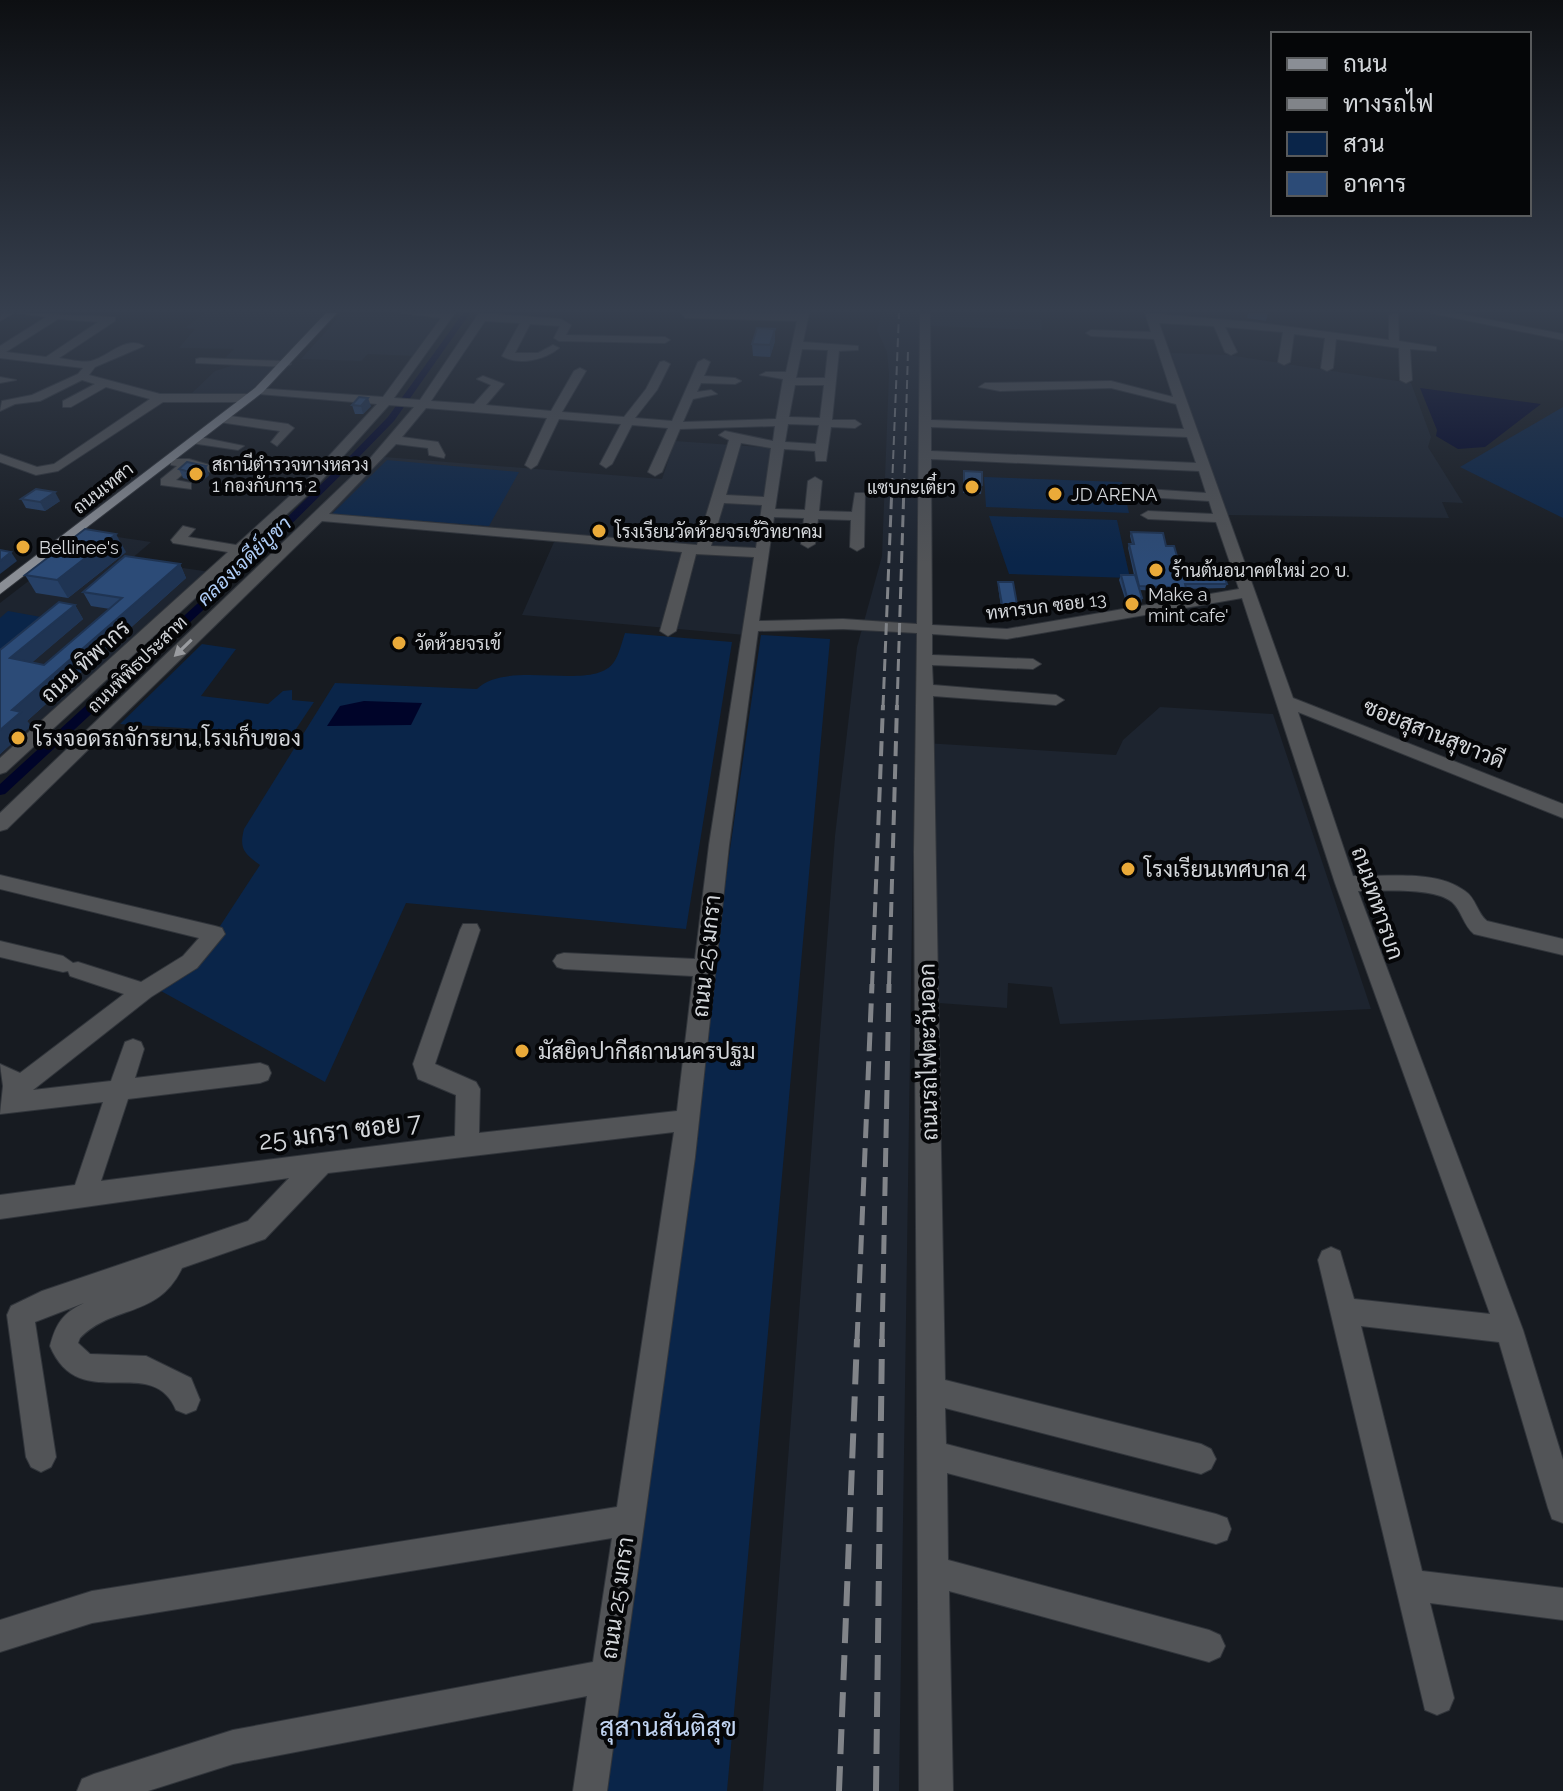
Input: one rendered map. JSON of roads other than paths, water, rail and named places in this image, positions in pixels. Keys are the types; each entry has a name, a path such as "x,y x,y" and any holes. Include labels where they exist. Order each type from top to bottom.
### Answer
{"main road":[{"name":"ถนนเทศา","path":"0,590 7,579 251,397"}],"street":[{"path":"0,407 13,398 39,397"},
{"path":"67,404 80,397"},
{"path":"155,397 193,397"},
{"path":"305,397 392,401 676,426 781,429 821,454 826,397"},
{"name":"ถนน ทิพากร","path":"0,768 201,588 308,487 395,397"},
{"name":"ถนนพิพิธประสาท","path":"0,824 319,517 393,440 424,397"},
{"path":"476,409 487,397"},
{"path":"531,465 565,397"},
{"path":"606,464 627,422 646,397"},
{"path":"655,472 689,397"},
{"name":"ถนน 25 มกรา","path":"590,1791 688,1120 751,626 781,429 781,397"},
{"name":"ถนนรถไฟตะวันออก","path":"925,397 924,690 936,1791"},
{"path":"1147,397 1180,401"},
{"name":"ถนนทหารบก","path":"1178,397 1286,701 1345,883 1509,1330 1563,1508"},
{"path":"4,463 36,471 58,467 160,398"},
{"path":"223,419 288,428 277,442"},
{"path":"698,427 736,439 823,422 855,424"},
{"path":"925,423 1192,433"},
{"path":"668,631 696,550 718,499 736,439"},
{"path":"195,440 238,446"},
{"path":"393,440 434,445 434,452 439,455"},
{"path":"925,455 1204,467"},
{"path":"168,461 216,469"},
{"path":"186,486 166,482 189,463"},
{"path":"808,544 815,481"},
{"path":"1146,493 1214,497"},
{"path":"857,547 860,496"},
{"path":"718,499 812,514 858,516"},
{"path":"1148,515 1222,518"},
{"path":"319,517 696,550 763,553"},
{"path":"188,529 178,540 239,552"},
{"path":"189,549 239,552"},
{"name":"ทหารบก ซอย 13","path":"751,626 843,624 1007,634 1248,592"},
{"path":"924,660 1033,664"},
{"path":"924,690 1056,700"},
{"name":"ซอยสุสานสุขาวดี","path":"1286,701 1563,811"},
{"path":"1530,798 1563,795"},
{"path":"0,882 215,934 190,962 143,991 0,1103"},
{"path":"1345,883 1446,890 1463,900 1471,921 1481,928 1563,947"},
{"path":"467,1146 468,1089 426,1072 424,1064 470,930"},
{"path":"0,949 71,967 143,991"},
{"path":"564,961 705,968"},
{"path":"83,1197 133,1049"},
{"path":"0,1103 260,1073"},
{"path":"0,1074 22,1085"},
{"name":"25 มกรา ซอย 7","path":"0,1207 321,1163 688,1120"},
{"path":"41,1457 10,1317 256,1230 321,1163"},
{"path":"1331,1260 1437,1698"},
{"path":"172,1261 162,1282 125,1303 76,1319 64,1336 64,1346 73,1361 87,1368 146,1370 181,1388 186,1400"},
{"path":"1343,1311 1509,1330"},
{"path":"933,1391 1201,1459"},
{"path":"933,1455 1216,1529"},
{"path":"0,1636 92,1607 628,1520"},
{"path":"935,1572 1209,1646"},
{"path":"1410,1585 1563,1604"},
{"path":"94,1791 233,1747 606,1676"}],"waterway":[{"name":"คลองเจดีย์บูชา","path":"0,791 224,585 391,419 407,397"}],"railway":[{"path":"892,487 896,397"},
{"path":"904,487 907,397"},
{"path":"883,707 892,485"},
{"path":"897,707 904,485"},
{"path":"872,986 883,705"},
{"path":"889,986 897,705"},
{"path":"857,1341 872,984"},
{"path":"882,1341 889,984"},
{"path":"839,1791 857,1339"},
{"path":"876,1791 882,1339"}],"place":[{"name":"สถานีตำรวจทางหลวง 1 กองกับการ 2","path":"196,474"},
{"name":"แซบกะเตี๋ยว","path":"972,487"},
{"name":"JD ARENA","path":"1055,494"},
{"name":"โรงเรียนวัดห้วยจรเข้วิทยาคม","path":"599,531"},
{"name":"Bellinee's","path":"23,547"},
{"name":"ร้านต้นอนาคตใหม่ 20 บ.","path":"1156,570"},
{"name":"Make a mint cafe'","path":"1132,604"},
{"name":"วัดห้วยจรเข้","path":"399,643"},
{"name":"โรงจอดรถจักรยาน,โรงเก็บของ","path":"18,738"},
{"name":"โรงเรียนเทศบาล 4","path":"1128,869"},
{"name":"มัสยิดปากีสถานนครปฐม","path":"522,1051"}],"park label":[{"name":"สุสานสันติสุข","path":"668,1727"}]}
